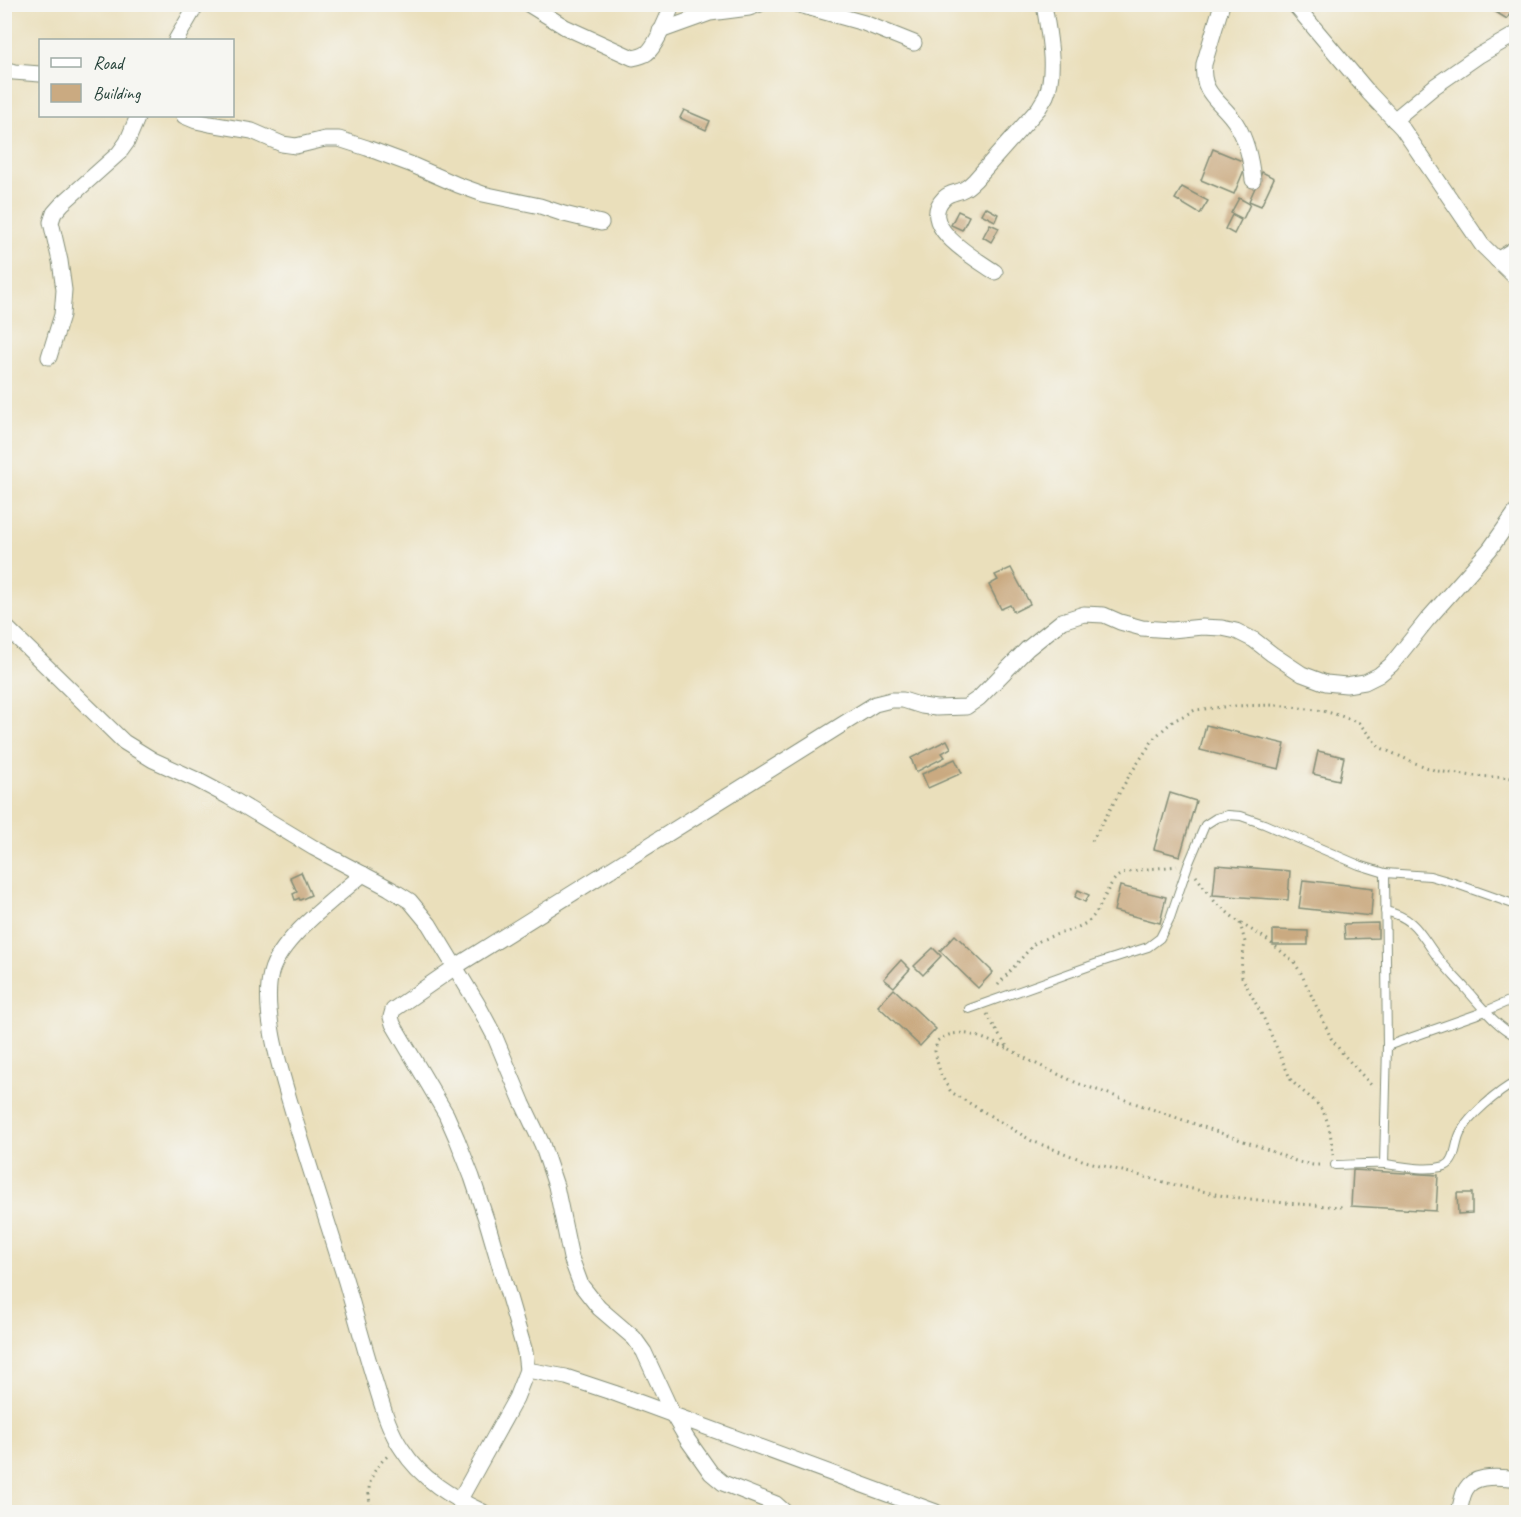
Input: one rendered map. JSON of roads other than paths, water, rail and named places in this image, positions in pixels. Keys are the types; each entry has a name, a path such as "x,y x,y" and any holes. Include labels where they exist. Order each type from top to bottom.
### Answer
{"street":[{"path":"177,39 197,4"},
{"path":"528,4 566,27 633,58 649,52 673,4"},
{"path":"660,31 710,13 749,8 760,4"},
{"path":"795,4 864,24 914,43"},
{"path":"994,272 947,237 936,216 939,204 945,196 964,189 975,180 1039,108 1046,95 1051,64 1044,4"},
{"path":"1222,4 1204,64 1204,80 1212,97 1235,121 1239,129 1249,153 1253,180"},
{"path":"1294,4 1402,128 1476,237 1516,278"},
{"path":"1394,120 1435,86 1478,56 1516,34"},
{"path":"4,69 39,75"},
{"path":"49,357 62,315 64,290 51,222 54,213 119,153 127,142 138,117"},
{"path":"186,117 210,124 252,131 282,144 302,145 326,139 339,139 410,164 483,194 540,206 601,223"},
{"path":"1497,260 1516,248"},
{"path":"459,1501 516,1398 527,1370 525,1352 487,1222 458,1139 446,1114 401,1040 391,1017 393,1011 455,967 875,704 903,700 936,708 966,706 979,698 1027,649 1062,621 1084,614 1104,615 1142,628 1172,630 1222,628 1236,631 1254,640 1302,674 1326,682 1346,685 1365,682 1379,675 1391,665 1427,620 1490,549 1516,512"},
{"path":"4,625 124,742 153,760 229,797 314,848 410,901 429,924 495,1037 542,1144 556,1186 571,1258 581,1285 599,1308 634,1338 644,1352 673,1415 711,1473 723,1483 776,1504 785,1512"},
{"path":"363,874 304,926 288,943 276,962 269,989 279,1064 385,1416 400,1447 413,1466 427,1479 459,1501 483,1512"},
{"path":"527,1370 566,1377 936,1512"},
{"path":"1459,1512 1465,1490 1472,1482 1485,1478 1516,1478"}],"lane":[{"path":"969,1009 1154,943 1160,938 1170,918 1188,865 1205,825 1216,818 1228,815 1240,816 1264,824 1359,865 1385,873 1430,876 1516,905"},
{"path":"1384,1164 1387,1046 1385,873"},
{"path":"1384,911 1404,917 1413,924 1438,958 1486,1011 1505,1030 1516,1036"},
{"path":"1387,1046 1516,998"},
{"path":"1335,1165 1384,1164 1421,1168 1446,1166 1452,1159 1460,1133 1465,1126 1490,1100 1516,1082"}]}
